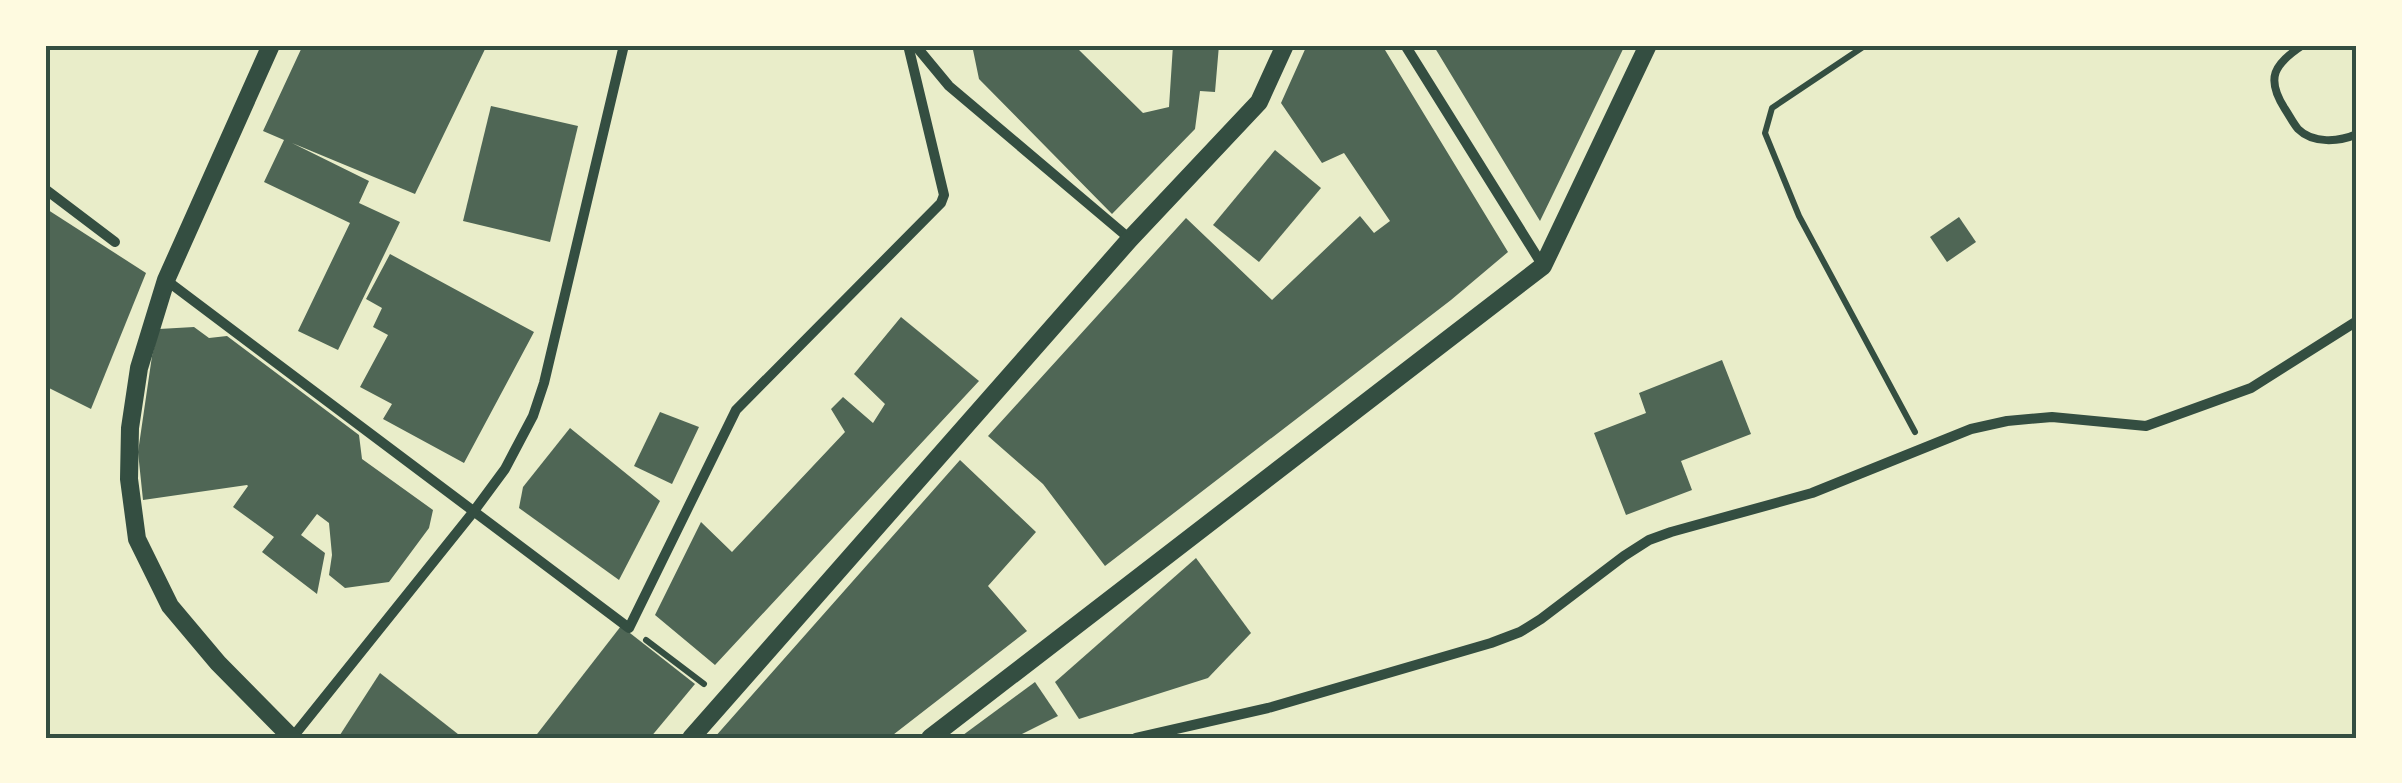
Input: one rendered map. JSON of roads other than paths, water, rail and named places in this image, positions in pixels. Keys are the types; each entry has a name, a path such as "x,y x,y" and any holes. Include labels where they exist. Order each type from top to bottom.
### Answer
{"street":[{"path":"271,45 166,280 140,368 130,428 129,479 137,539 170,606 218,663 292,738 474,511 505,468 533,416 624,45"},
{"path":"166,280 629,628 736,410 941,204 944,195 912,45"},
{"path":"912,45 949,86 1130,239"},
{"path":"691,738 1130,239 1259,102 1285,45"},
{"path":"1405,45 1543,266"},
{"path":"930,738 1543,266 1648,45"},
{"path":"45,189 116,242"},
{"path":"1136,738 1268,708 1491,643 1542,619 1649,540 1812,493 1971,429 2052,417 2146,426 2251,388 2357,321"}],"lane":[{"path":"2303,45 2287,56 2274,76 2274,91 2299,130 2320,141 2357,134"}]}
